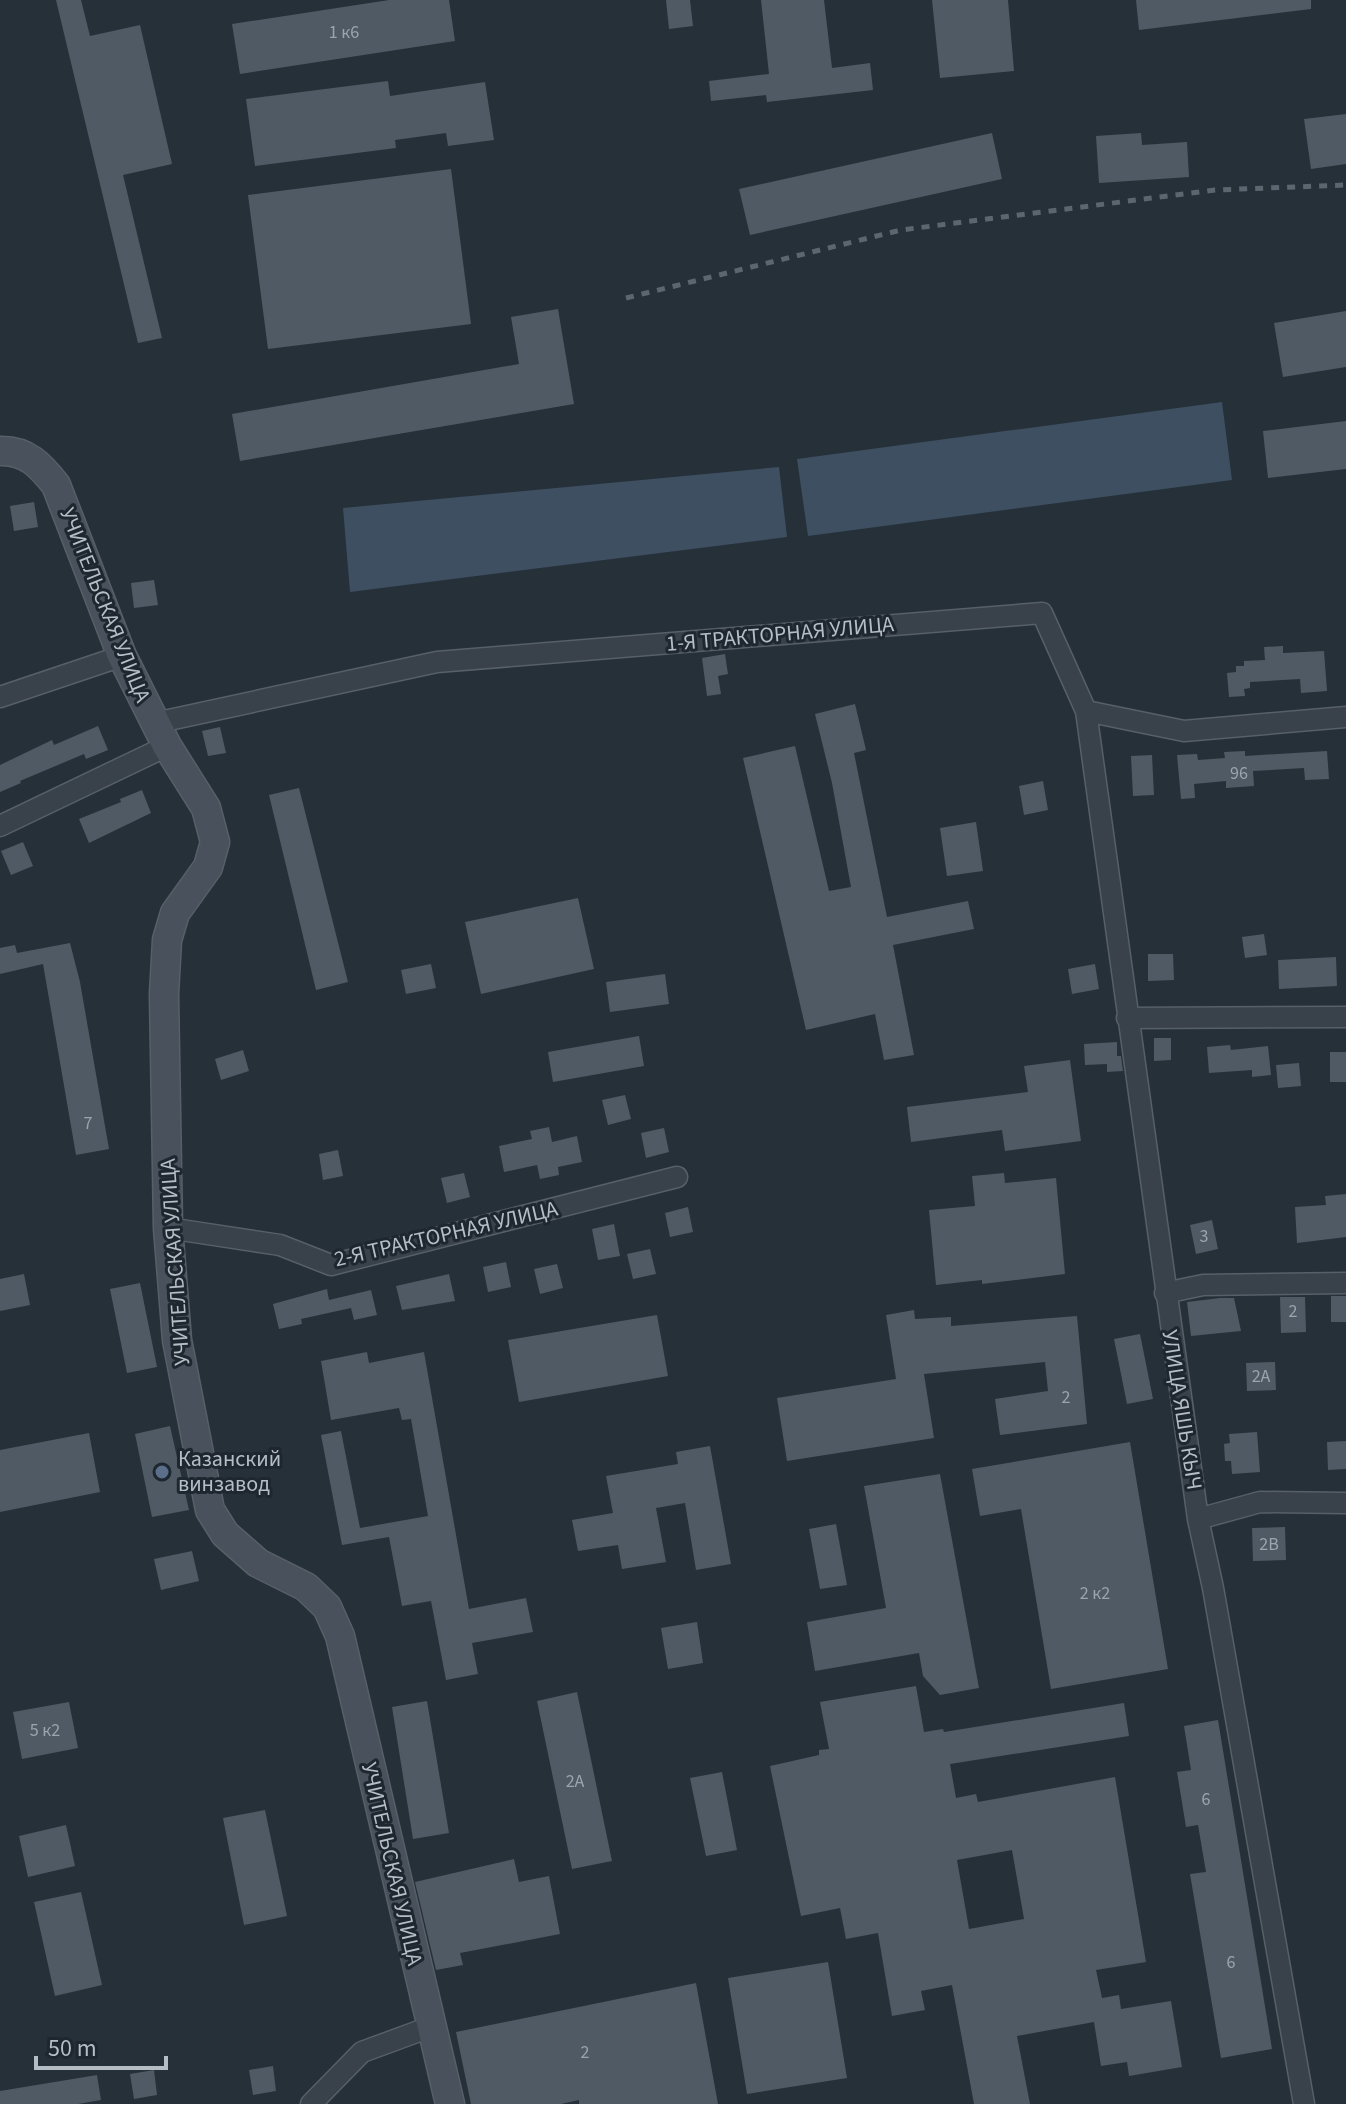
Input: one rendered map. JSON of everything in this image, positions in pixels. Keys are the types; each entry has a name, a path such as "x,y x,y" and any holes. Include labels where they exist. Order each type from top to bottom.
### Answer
{"street":[{"name":"УЧИТЕЛЬСКАЯ УЛИЦА","path":"12,452 43,467 56,485 122,656 161,735 206,808 215,842 208,867 175,913 167,940 164,994 168,1228 177,1340 210,1510 225,1534 258,1563 306,1587 327,1607 340,1636 450,2104"},
{"name":"1-Я ТРАКТОРНАЯ УЛИЦА","path":"161,735 437,662 1042,613 1086,711"},
{"path":"0,697 122,656"},
{"path":"1086,711 1184,731 1346,717"},
{"name":"УЛИЦА ЯШЬ КЫЧ","path":"1086,711 1198,1519 1213,1588 1304,2104"},
{"path":"0,826 161,735"},
{"path":"1127,1018 1346,1017"},
{"name":"2-Я ТРАКТОРНАЯ УЛИЦА","path":"168,1228 280,1245 331,1265 677,1177"},
{"path":"1165,1293 1203,1285 1346,1283"},
{"path":"1198,1519 1260,1502 1346,1503"},
{"path":"311,2104 362,2052 430,2027"}],"water":[{"path":"1222,402 1232,480 808,536 797,459"},
{"path":"779,467 787,537 350,592 343,508"}],"building":[{"path":"56,0 81,0 90,36 140,25 172,164 123,175 162,338 138,343"},
{"path":"389,0 449,0 455,41 240,74 232,24"},
{"path":"666,0 690,0 693,26 669,29"},
{"path":"761,0 824,0 832,68 870,63 873,90 767,102 766,95 711,101 709,81 769,74"},
{"path":"932,0 1008,0 1014,71 940,78"},
{"path":"1136,0 1311,0 1311,9 1139,30"},
{"path":"388,81 390,96 485,82 494,140 448,146 446,133 395,140 396,148 255,166 246,99"},
{"path":"1346,114 1346,164 1311,169 1304,119"},
{"path":"992,133 1002,179 750,235 739,189"},
{"path":"1141,133 1142,145 1187,142 1189,177 1099,183 1096,136"},
{"path":"451,169 471,324 268,349 248,195"},
{"path":"558,309 574,404 240,461 232,414 519,364 511,317"},
{"path":"1346,311 1346,367 1283,377 1274,323"},
{"path":"1346,421 1346,469 1268,478 1263,431"},
{"path":"34,502 38,527 14,531 10,506"},
{"path":"154,580 158,605 134,608 131,583"},
{"path":"1283,646 1283,653 1324,651 1327,691 1301,693 1300,679 1250,682 1250,688 1244,689 1245,696 1229,697 1227,673 1236,672 1236,666 1244,666 1244,661 1265,660 1264,647"},
{"path":"725,654 728,674 718,676 721,694 707,696 702,658"},
{"path":"855,704 866,750 854,753 887,917 968,901 974,929 893,945 914,1055 884,1060 875,1014 806,1030 743,758 795,746 829,891 851,887 832,783 815,714"},
{"path":"98,726 108,750 86,759 84,754 0,792 0,765 52,740 54,745"},
{"path":"220,727 226,753 208,756 202,731"},
{"path":"1245,751 1245,756 1327,751 1329,779 1305,780 1304,768 1253,771 1254,786 1226,788 1226,781 1194,784 1195,798 1181,799 1177,755 1197,754 1198,760 1225,758 1224,752"},
{"path":"1152,755 1154,795 1133,796 1131,756"},
{"path":"1043,781 1048,810 1024,815 1019,786"},
{"path":"299,788 348,982 316,990 269,795"},
{"path":"142,790 151,813 89,843 79,819"},
{"path":"976,822 983,871 947,876 940,828"},
{"path":"23,842 33,866 11,875 1,851"},
{"path":"578,898 594,969 481,994 465,922"},
{"path":"1264,934 1267,955 1245,958 1242,937"},
{"path":"70,943 80,982 109,1149 76,1155 43,964 0,974 0,948 15,945 17,953"},
{"path":"1148,954 1173,954 1174,980 1148,981"},
{"path":"1336,957 1337,986 1279,989 1278,960"},
{"path":"431,964 436,988 406,994 401,970"},
{"path":"1095,964 1099,989 1072,994 1068,969"},
{"path":"665,974 669,1004 610,1012 606,982"},
{"path":"639,1036 644,1066 553,1082 548,1052"},
{"path":"1154,1038 1171,1038 1171,1060 1154,1061"},
{"path":"1117,1042 1117,1056 1121,1056 1123,1071 1107,1072 1107,1064 1085,1065 1084,1044"},
{"path":"1230,1045 1231,1050 1268,1046 1271,1075 1252,1077 1252,1070 1209,1073 1207,1047"},
{"path":"243,1050 249,1071 221,1080 215,1059"},
{"path":"1330,1052 1346,1052 1346,1082 1330,1082"},
{"path":"1070,1060 1081,1141 1005,1151 1002,1130 911,1142 907,1107 1028,1092 1024,1066"},
{"path":"1299,1063 1301,1086 1278,1088 1276,1065"},
{"path":"625,1095 631,1119 608,1125 602,1100"},
{"path":"549,1127 552,1142 577,1136 582,1162 558,1167 559,1175 540,1179 537,1165 504,1172 499,1146 532,1139 530,1131"},
{"path":"664,1128 669,1152 646,1158 641,1133"},
{"path":"338,1150 343,1176 323,1180 319,1154"},
{"path":"464,1173 470,1197 447,1203 441,1178"},
{"path":"1004,1173 1005,1183 1056,1178 1065,1274 982,1284 982,1280 936,1285 929,1210 975,1206 972,1176"},
{"path":"1346,1194 1346,1237 1297,1243 1295,1207 1326,1205 1325,1196"},
{"path":"688,1207 693,1232 670,1237 665,1213"},
{"path":"1212,1220 1218,1249 1196,1254 1190,1225"},
{"path":"614,1224 620,1256 598,1260 592,1229"},
{"path":"650,1249 656,1274 633,1279 627,1254"},
{"path":"506,1262 511,1287 488,1292 483,1267"},
{"path":"557,1264 563,1288 540,1294 534,1269"},
{"path":"24,1274 30,1305 0,1311 0,1279"},
{"path":"449,1274 455,1301 402,1310 396,1286"},
{"path":"140,1283 157,1367 127,1373 110,1289"},
{"path":"327,1289 329,1300 371,1290 377,1315 354,1320 351,1308 301,1319 302,1324 279,1329 273,1304"},
{"path":"1331,1296 1346,1296 1346,1322 1331,1322"},
{"path":"1280,1297 1305,1297 1306,1332 1281,1333"},
{"path":"1234,1298 1241,1331 1191,1336 1187,1302"},
{"path":"914,1310 915,1319 951,1317 951,1326 1077,1316 1087,1424 1000,1435 995,1399 1048,1391 1045,1362 924,1374 934,1438 787,1461 777,1398 896,1379 886,1315"},
{"path":"657,1315 668,1376 519,1402 508,1340"},
{"path":"1140,1334 1153,1399 1127,1404 1114,1339"},
{"path":"367,1352 369,1363 424,1352 469,1609 526,1598 533,1632 472,1643 478,1674 446,1680 431,1601 402,1606 389,1537 342,1545 321,1435 341,1431 360,1528 428,1516 411,1419 402,1420 399,1408 331,1420 321,1361"},
{"path":"1275,1362 1276,1390 1247,1391 1246,1363"},
{"name":"Казанский винзавод","path":"170,1426 189,1510 152,1517 135,1434"},
{"path":"1257,1432 1260,1472 1232,1474 1231,1461 1225,1461 1224,1444 1230,1443 1229,1434"},
{"path":"89,1433 100,1492 0,1512 0,1450"},
{"path":"1346,1441 1346,1469 1328,1470 1327,1442"},
{"path":"1130,1442 1168,1669 1051,1689 1021,1509 980,1516 972,1469"},
{"path":"710,1446 731,1564 696,1570 685,1503 656,1508 666,1562 622,1569 618,1545 578,1551 572,1520 613,1513 606,1476 678,1464 676,1452"},
{"path":"940,1474 979,1688 940,1695 923,1676 919,1653 815,1671 807,1622 886,1608 864,1486"},
{"path":"836,1524 847,1585 820,1589 809,1529"},
{"path":"1285,1527 1286,1560 1253,1561 1252,1528"},
{"path":"192,1551 199,1581 161,1590 154,1559"},
{"path":"697,1622 703,1663 668,1669 661,1628"},
{"path":"916,1686 924,1732 943,1729 944,1732 1124,1703 1129,1736 950,1764 956,1798 976,1794 978,1802 1115,1777 1146,1962 1096,1970 1102,1998 1119,1995 1121,2009 1171,2001 1182,2067 1129,2076 1127,2062 1101,2066 1094,2022 1017,2036 1030,2104 974,2104 952,1985 921,1991 925,2010 892,2016 878,1933 846,1939 840,1908 801,1916 770,1766 819,1755 819,1750 829,1749 820,1702","holes":["1012,1850 1024,1919 969,1929 957,1860"]},
{"path":"577,1692 612,1861 572,1869 537,1701"},
{"path":"427,1701 449,1833 413,1839 392,1707"},
{"path":"69,1702 78,1748 22,1759 13,1712"},
{"path":"1218,1720 1272,2049 1221,2058 1190,1874 1206,1872 1198,1825 1186,1827 1177,1772 1191,1770 1184,1726"},
{"path":"722,1772 737,1850 706,1856 690,1778"},
{"path":"265,1810 287,1916 244,1925 223,1818"},
{"path":"66,1825 75,1866 28,1877 19,1836"},
{"path":"514,1859 519,1882 549,1876 560,1934 460,1953 463,1965 436,1970 415,1882"},
{"path":"81,1892 102,1985 55,1996 34,1902"},
{"path":"828,1962 847,2078 747,2094 728,1978"},
{"path":"696,1983 718,2104 579,2104 579,2100 561,2104 471,2104 456,2032"},
{"path":"273,2066 276,2091 253,2095 249,2070"},
{"path":"154,2070 157,2095 134,2099 130,2074"},
{"path":"97,2075 101,2100 78,2104 0,2104 0,2091"}],"railway":[{"path":"626,298 901,230 1215,190 1346,185"}],"place":[{"name":"Казанский винзавод","path":"162,1472"}]}
